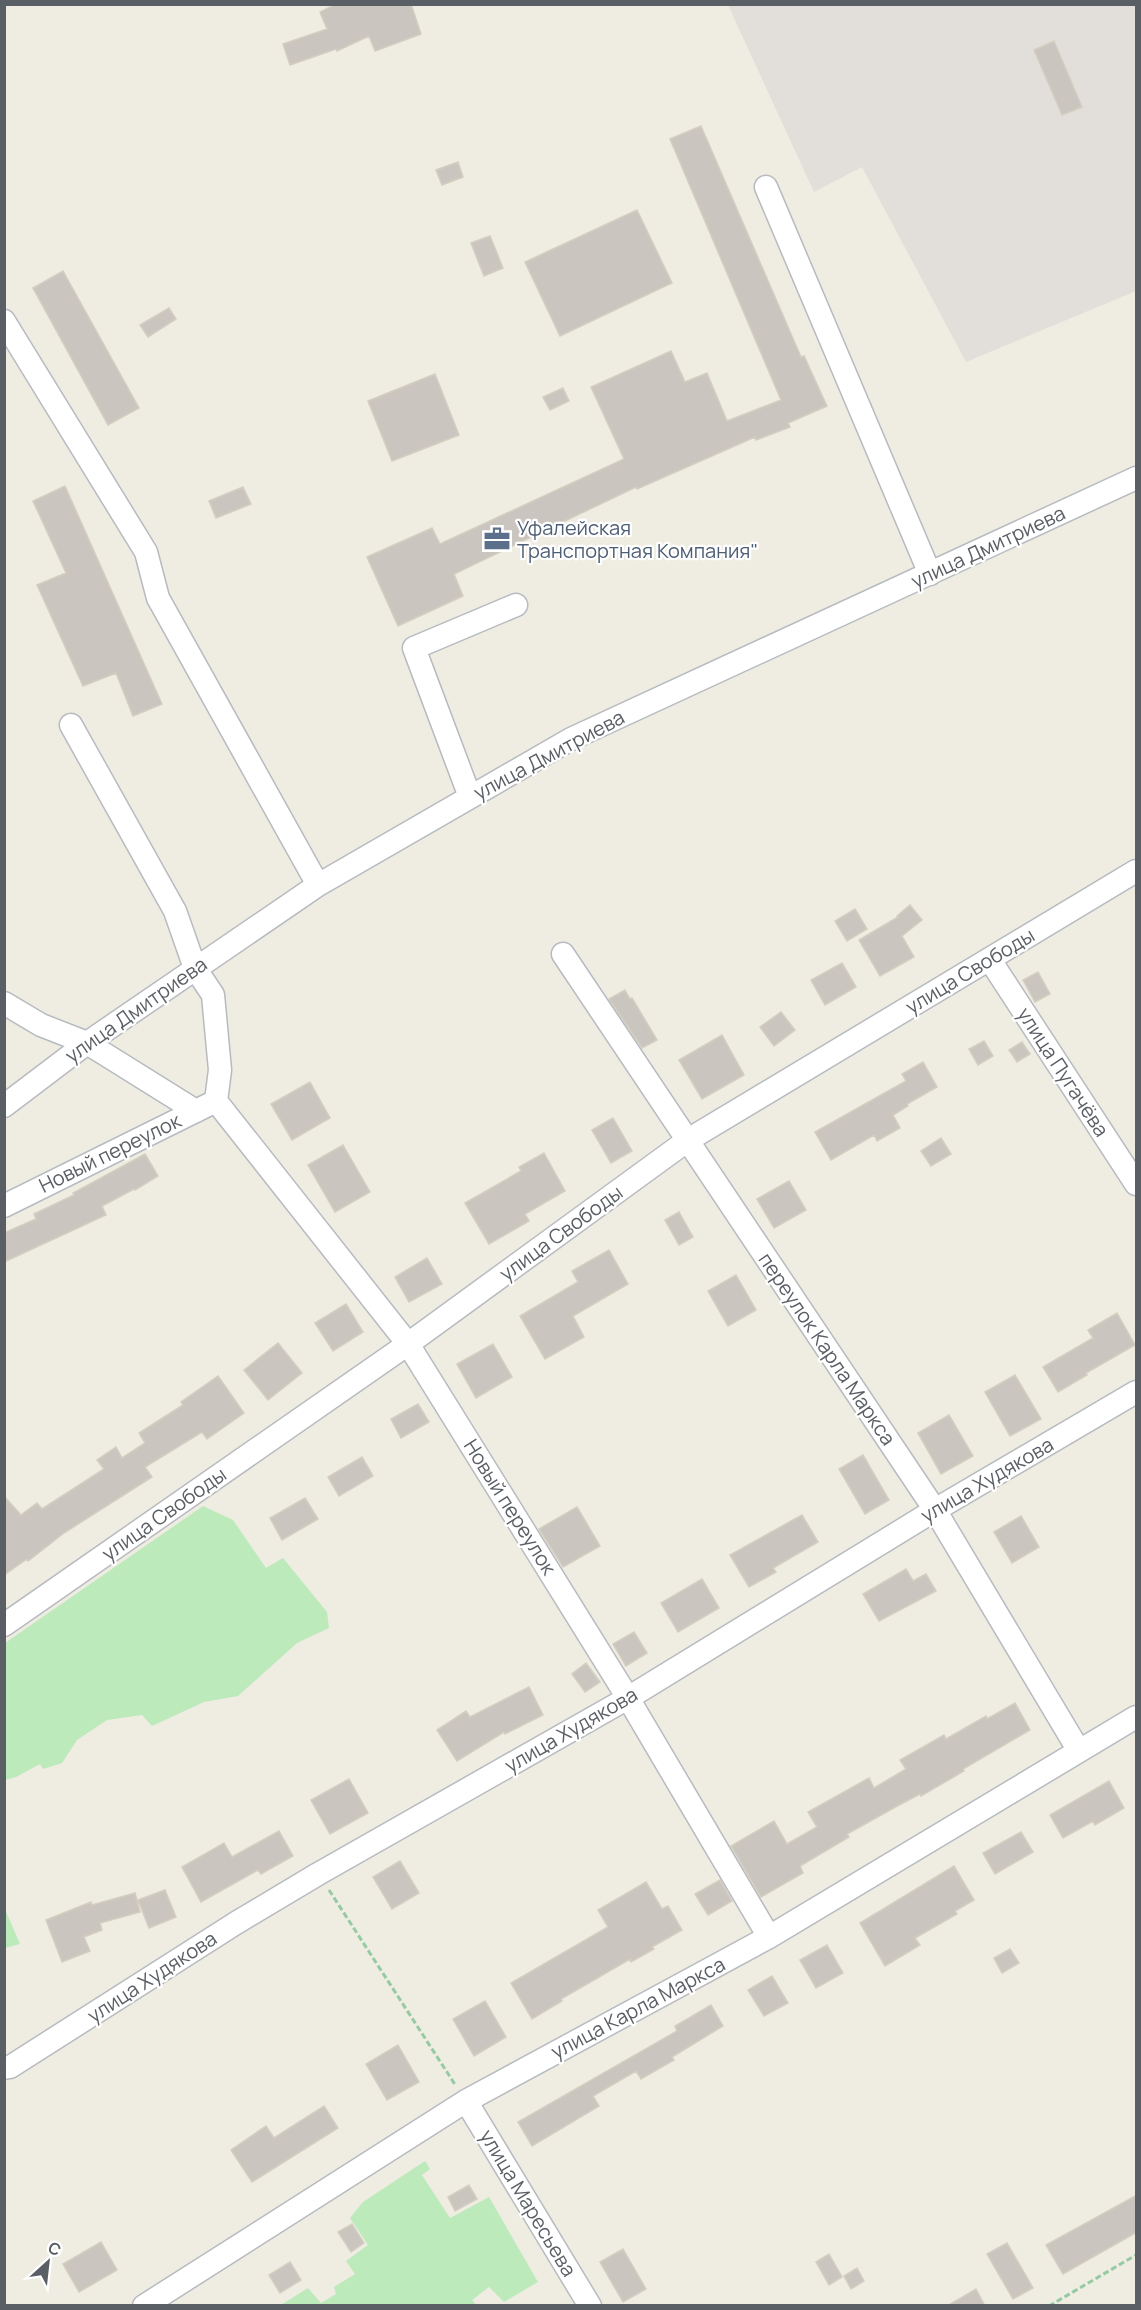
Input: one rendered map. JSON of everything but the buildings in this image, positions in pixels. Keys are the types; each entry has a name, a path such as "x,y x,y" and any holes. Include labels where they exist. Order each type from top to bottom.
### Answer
{"street":[{"path":"766,187 930,574"},
{"path":"4,321 146,552 158,598 318,885"},
{"name":"улица Дмитриева","path":"4,1106 87,1043 318,885 571,739 1137,478"},
{"path":"470,797 414,648 516,605"},
{"path":"4,1003 41,1025 87,1043 206,1106 220,1070 213,995 195,968 175,911 71,725"},
{"name":"улица Свободы","path":"4,1625 408,1344 688,1140 1137,871"},
{"name":"переулок Карла Маркса","path":"563,954 935,1510 1079,1751"},
{"name":"улица Пугачёва","path":"990,960 1137,1184"},
{"name":"Новый переулок","path":"4,1206 206,1106 408,1344 628,1698 769,1937"},
{"name":"улица Худякова","path":"4,2068 10,2067 226,1929 318,1874 628,1698 935,1510 1137,1392"},
{"name":"улица Карла Маркса","path":"144,2306 466,2101 769,1937 1137,1717"},
{"name":"улица Маресьева","path":"466,2101 590,2306"}],"path":[{"path":"318,1874 466,2101"},
{"path":"1049,2306 1137,2255"}],"shaded area":[{"path":"728,5 1136,5 1136,291 966,362 862,167 814,192"}],"green space":[{"path":"203,1506 233,1520 266,1568 283,1558 327,1612 329,1628 297,1643 238,1696 204,1702 152,1726 142,1715 107,1720 77,1740 62,1763 43,1769 40,1764 16,1777 5,1780 5,1643"},
{"path":"4,1907 20,1944 5,1948 4,1948"},
{"path":"425,2161 430,2169 422,2175 450,2218 489,2197 538,2282 504,2302 489,2287 472,2300 476,2305 281,2305 308,2288 321,2303 336,2294 334,2287 355,2274 346,2261 368,2245 350,2218 363,2202"}],"place":[{"name":"Уфалейская Транспортная Компания\"","path":"497,539"}]}
